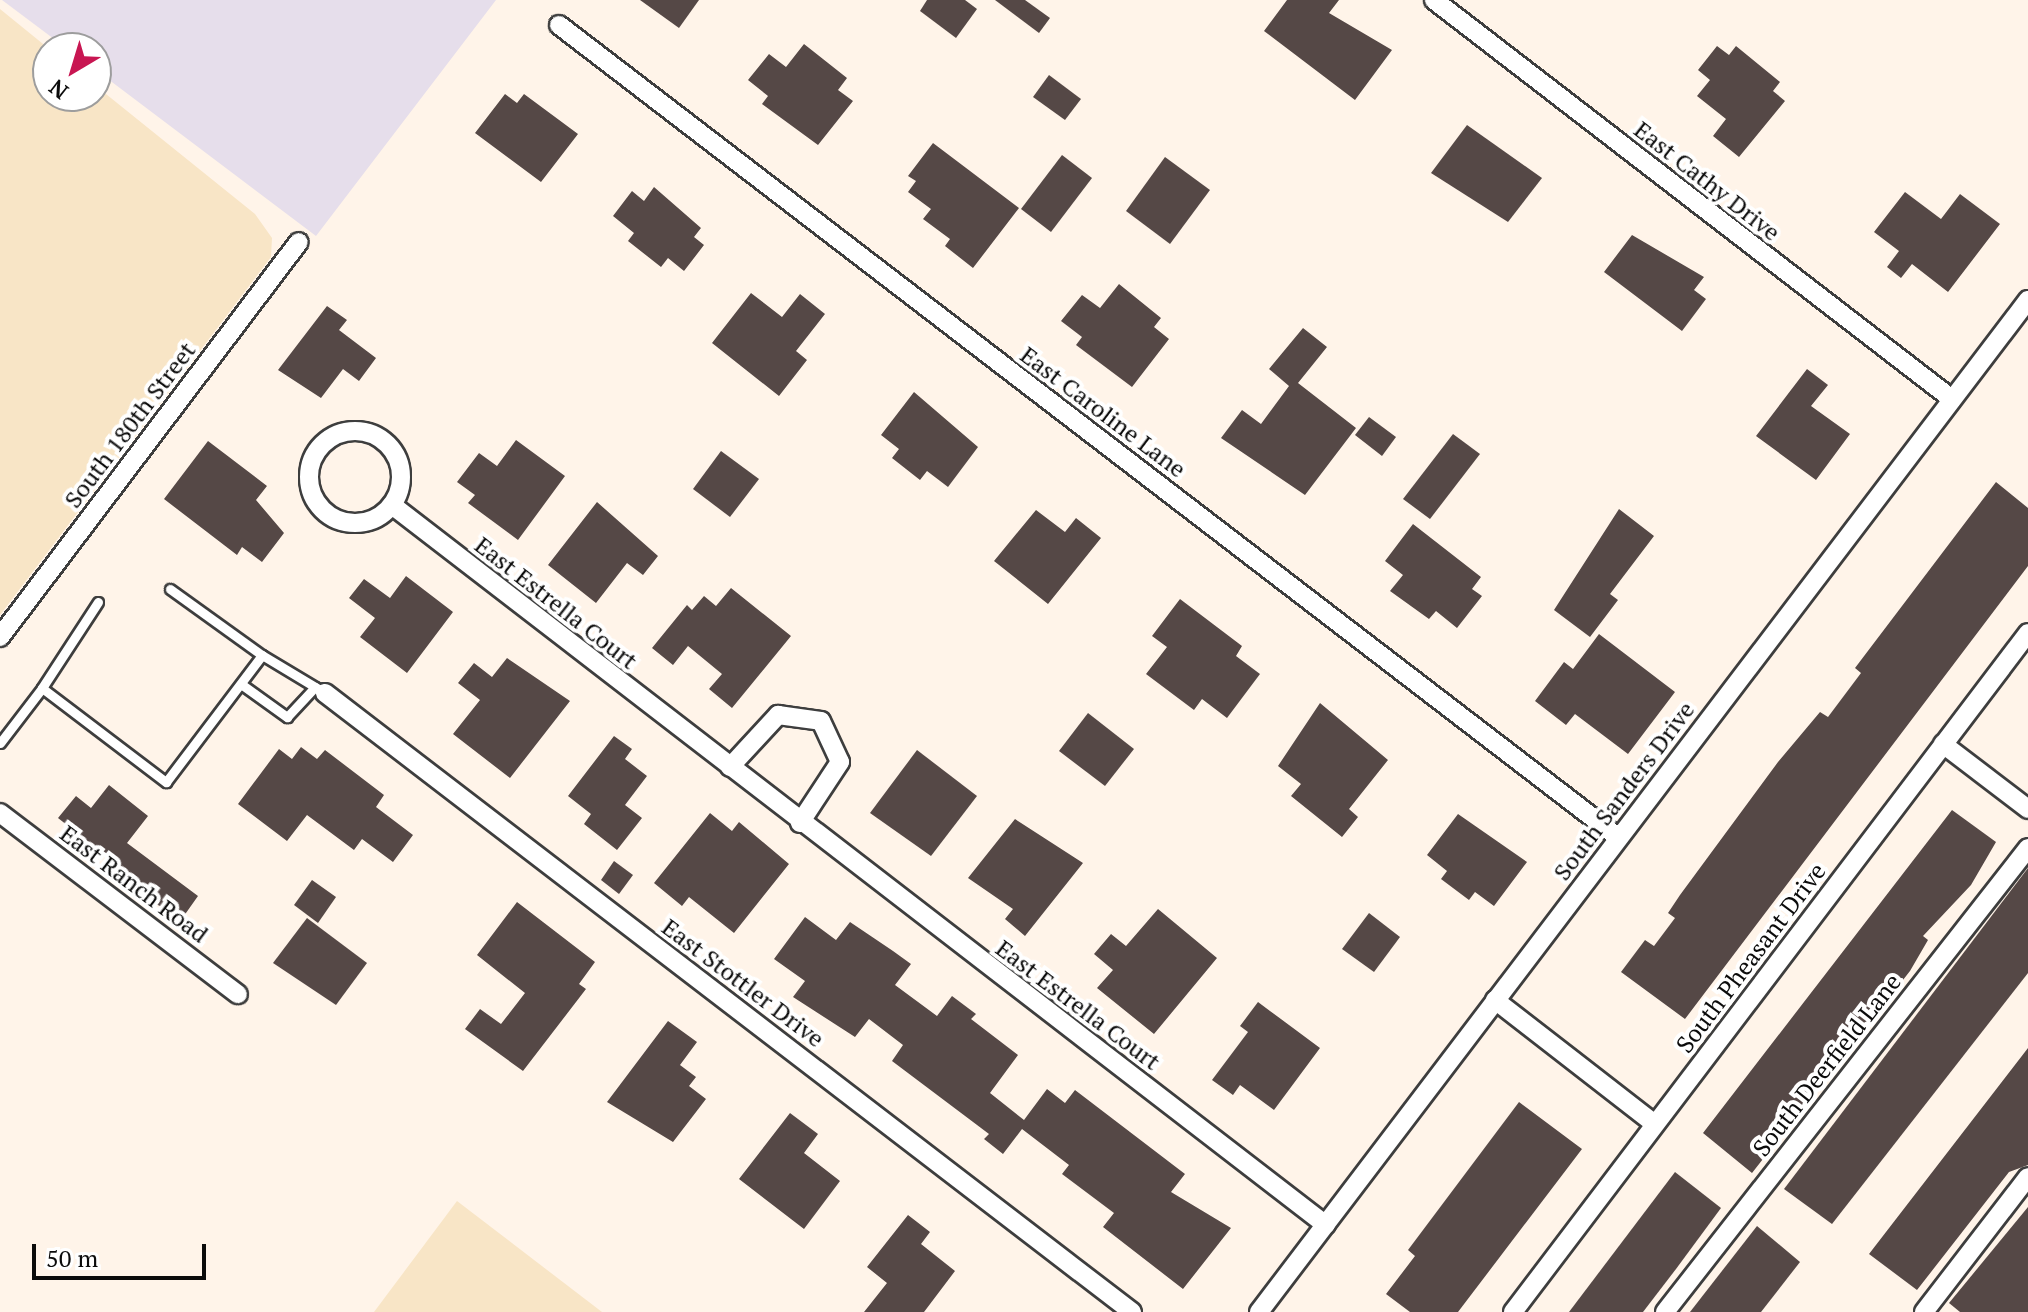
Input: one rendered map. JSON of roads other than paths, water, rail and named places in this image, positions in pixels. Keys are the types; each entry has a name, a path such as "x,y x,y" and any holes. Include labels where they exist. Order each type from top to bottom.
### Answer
{"street":[{"name":"East Cathy Drive","path":"1434,0 1952,399"},
{"name":"East Caroline Lane","path":"559,25 1618,837"},
{"name":"South 180th Street","path":"0,637 299,242"},
{"name":"South Sanders Drive","path":"1259,1312 2028,300"},
{"path":"354,431 383,440 400,466 392,505 361,523 331,516 309,479 317,451 354,431"},
{"name":"East Estrella Court","path":"392,505 800,823 1326,1225"},
{"name":"South Pheasant Drive","path":"1513,1312 1943,744 2026,640"},
{"name":"East Stottler Drive","path":"320,690 1132,1312"},
{"path":"730,767 778,715 821,721 840,762 800,823"},
{"path":"1943,744 2028,809"},
{"name":"East Ranch Road","path":"0,813 238,994"},
{"name":"South Deerfield Lane","path":"1665,1312 2028,848"},
{"path":"1495,1000 1655,1124"},
{"path":"1924,1312 2028,1177"}],"lane":[{"path":"170,589 262,655 320,690 287,717 241,684"},
{"path":"0,743 42,688 98,602"},
{"path":"42,688 166,782 262,655"}]}
